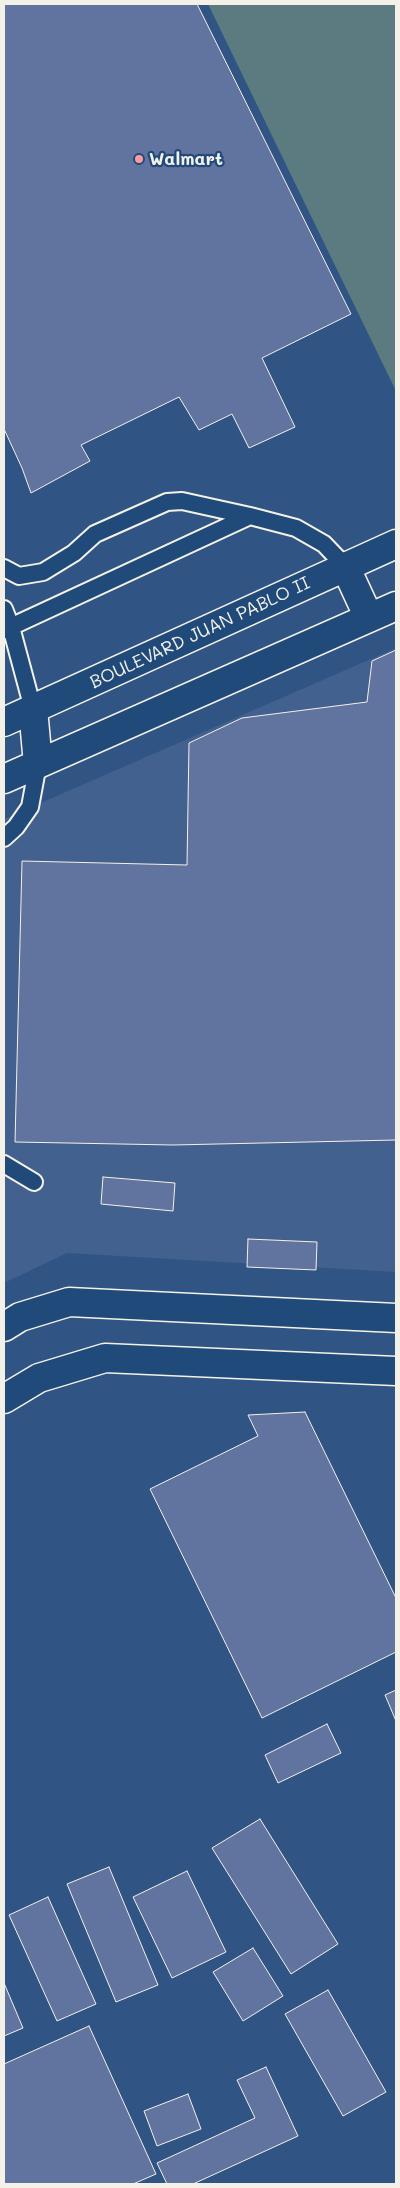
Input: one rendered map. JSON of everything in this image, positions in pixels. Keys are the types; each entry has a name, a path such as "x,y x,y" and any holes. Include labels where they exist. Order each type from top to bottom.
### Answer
{"street":[{"name":"BOULEVARD JUAN PABLO II","path":"4,722 396,544"},
{"path":"345,566 369,618"},
{"path":"4,779 396,606"},
{"path":"33,710 38,764"},
{"path":"4,1327 20,1317 69,1302 396,1318"},
{"path":"4,1399 39,1378 105,1358 396,1371"}],"lane":[{"path":"4,568 19,576 44,572 74,553 95,534 167,502 182,501 296,528 324,544 345,566"},
{"path":"7,628 250,516"},
{"path":"4,609 7,628 33,710"},
{"path":"4,838 16,827 30,807 38,764"},
{"path":"4,1164 34,1182"}],"shaded area":[{"path":"396,648 396,1272 67,1253 4,1283 4,819"}],"green space":[{"path":"208,4 396,4 396,391"}],"building":[{"name":"Walmart","path":"4,4 197,4 351,314 262,358 295,427 249,448 232,414 199,430 179,397 81,445 90,461 31,493 4,429"},
{"path":"396,650 396,1140 173,1145 15,1142 22,861 187,865 189,743 242,718 367,702 372,661"},
{"path":"103,1177 175,1183 173,1211 101,1204"},
{"path":"248,1239 317,1242 316,1270 247,1267"},
{"path":"305,1412 396,1598 396,1652 262,1718 150,1489 258,1436 248,1415"},
{"path":"396,1690 396,1721 385,1695"},
{"path":"327,1724 341,1753 278,1783 265,1755"},
{"path":"260,1819 338,1944 291,1974 212,1848"},
{"path":"109,1867 158,1985 116,2002 67,1884"},
{"path":"187,1871 226,1952 172,1978 133,1897"},
{"path":"48,1897 96,2004 57,2021 9,1915"},
{"path":"253,1948 283,1996 243,2021 213,1972"},
{"path":"4,1983 23,2028 4,2036"},
{"path":"328,1990 386,2092 343,2116 285,2014"},
{"path":"89,2026 156,2174 133,2184 4,2184 4,2064"},
{"path":"266,2067 298,2136 193,2184 167,2184 157,2163 255,2118 237,2080"},
{"path":"188,2094 201,2129 157,2146 144,2111"}],"place":[{"name":"Walmart","path":"139,159"}]}
